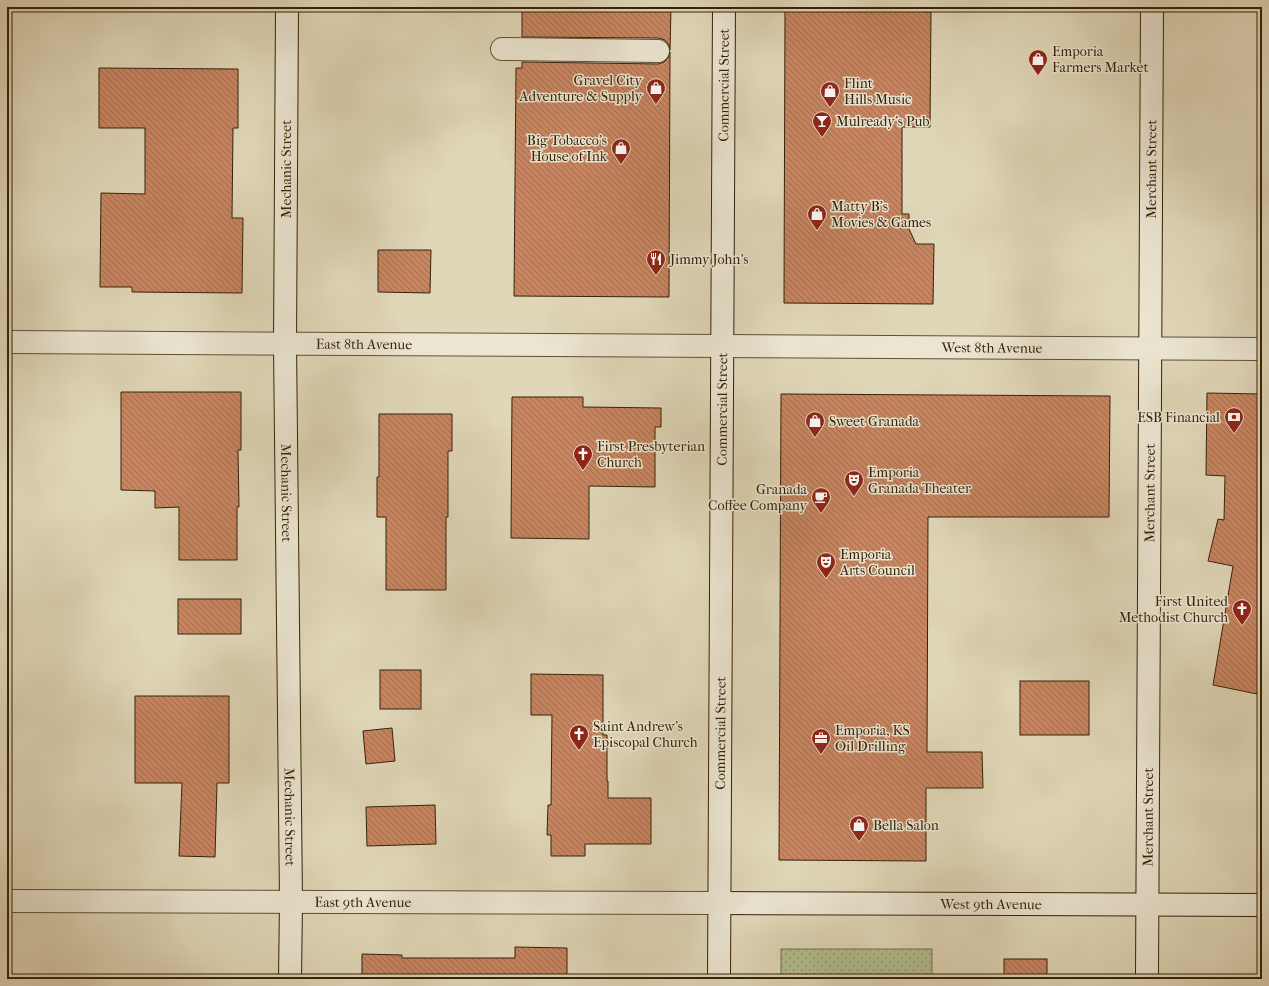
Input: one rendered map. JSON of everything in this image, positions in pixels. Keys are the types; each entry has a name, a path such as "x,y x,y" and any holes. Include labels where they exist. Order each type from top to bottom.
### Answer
{"street":[{"name":"Mechanic Street","path":"287,7 285,344 291,902 290,979"},
{"name":"Commercial Street","path":"719,979 724,7"},
{"name":"Merchant Street","path":"1147,979 1152,7"},
{"path":"502,49 658,51"},
{"name":"East 8th Avenue","path":"7,342 722,346"},
{"name":"West 8th Avenue","path":"722,346 1262,349"},
{"name":"East 9th Avenue","path":"7,901 719,903"},
{"name":"West 9th Avenue","path":"719,903 1262,905"}],"green space":[{"path":"781,949 932,949 932,979 781,979"}],"building":[{"path":"522,7 671,7 670,50 669,45 665,40 658,38 522,37"},
{"path":"785,7 925,7 925,12 931,12 930,127 902,127 902,214 909,214 909,229 916,244 934,244 933,304 784,303"},
{"path":"670,52 669,297 514,296 516,68 522,68 522,62 658,64 664,62 668,58"},
{"path":"99,68 238,69 238,128 233,128 232,218 243,218 242,293 132,292 132,287 100,287 101,193 145,194 145,128 99,128"},
{"path":"378,250 431,250 430,293 378,292"},
{"path":"121,392 241,392 241,450 238,450 239,507 237,507 237,560 179,560 179,507 155,508 155,491 121,490"},
{"path":"1207,393 1262,394 1262,695 1213,685 1233,566 1208,561 1218,519 1224,520 1225,476 1206,475"},
{"path":"781,394 1110,396 1109,517 928,517 927,752 982,752 983,788 926,788 926,861 779,860"},
{"name":"First Presbyterian Church","path":"512,397 583,397 583,407 661,408 661,427 655,427 655,487 589,486 589,539 511,538"},
{"path":"379,414 452,414 452,451 448,451 446,590 386,590 386,517 377,517 377,477 379,477"},
{"path":"178,599 241,599 241,634 178,634"},
{"path":"380,670 421,670 421,709 380,709"},
{"name":"Saint Andrew's Episcopal Church","path":"531,674 603,675 603,735 607,735 608,798 651,798 651,844 585,844 585,856 551,856 551,835 547,835 548,805 551,805 552,715 531,715"},
{"path":"1020,681 1089,681 1089,735 1020,735"},
{"path":"135,696 229,696 229,783 217,783 215,857 179,856 182,783 135,783"},
{"path":"392,728 395,761 366,764 363,731"},
{"path":"435,805 436,844 367,846 366,807"},
{"path":"515,947 567,948 567,979 362,979 362,954 402,955 402,958 515,958"},
{"path":"1004,959 1047,959 1047,979 1004,979"}],"place":[{"name":"Emporia Farmers Market","path":"1038,76"},
{"name":"Gravel City Adventure & Supply","path":"656,105"},
{"name":"Flint Hills Music","path":"830,108"},
{"name":"Mulready's Pub","path":"822,138"},
{"name":"Big Tobacco's House of Ink","path":"621,165"},
{"name":"Matty B's Movies & Games","path":"817,231"},
{"name":"Jimmy John's","path":"656,276"},
{"name":"ESB Financial","path":"1234,434"},
{"name":"Sweet Granada","path":"815,438"},
{"name":"First Presbyterian Church","path":"583,471"},
{"name":"Emporia Granada Theater","path":"854,497"},
{"name":"Granada Coffee Company","path":"821,514"},
{"name":"Emporia Arts Council","path":"826,579"},
{"name":"First United Methodist Church","path":"1242,626"},
{"name":"Saint Andrew's Episcopal Church","path":"579,751"},
{"name":"Emporia, KS Oil Drilling","path":"821,755"},
{"name":"Bella Salon","path":"859,842"}]}
